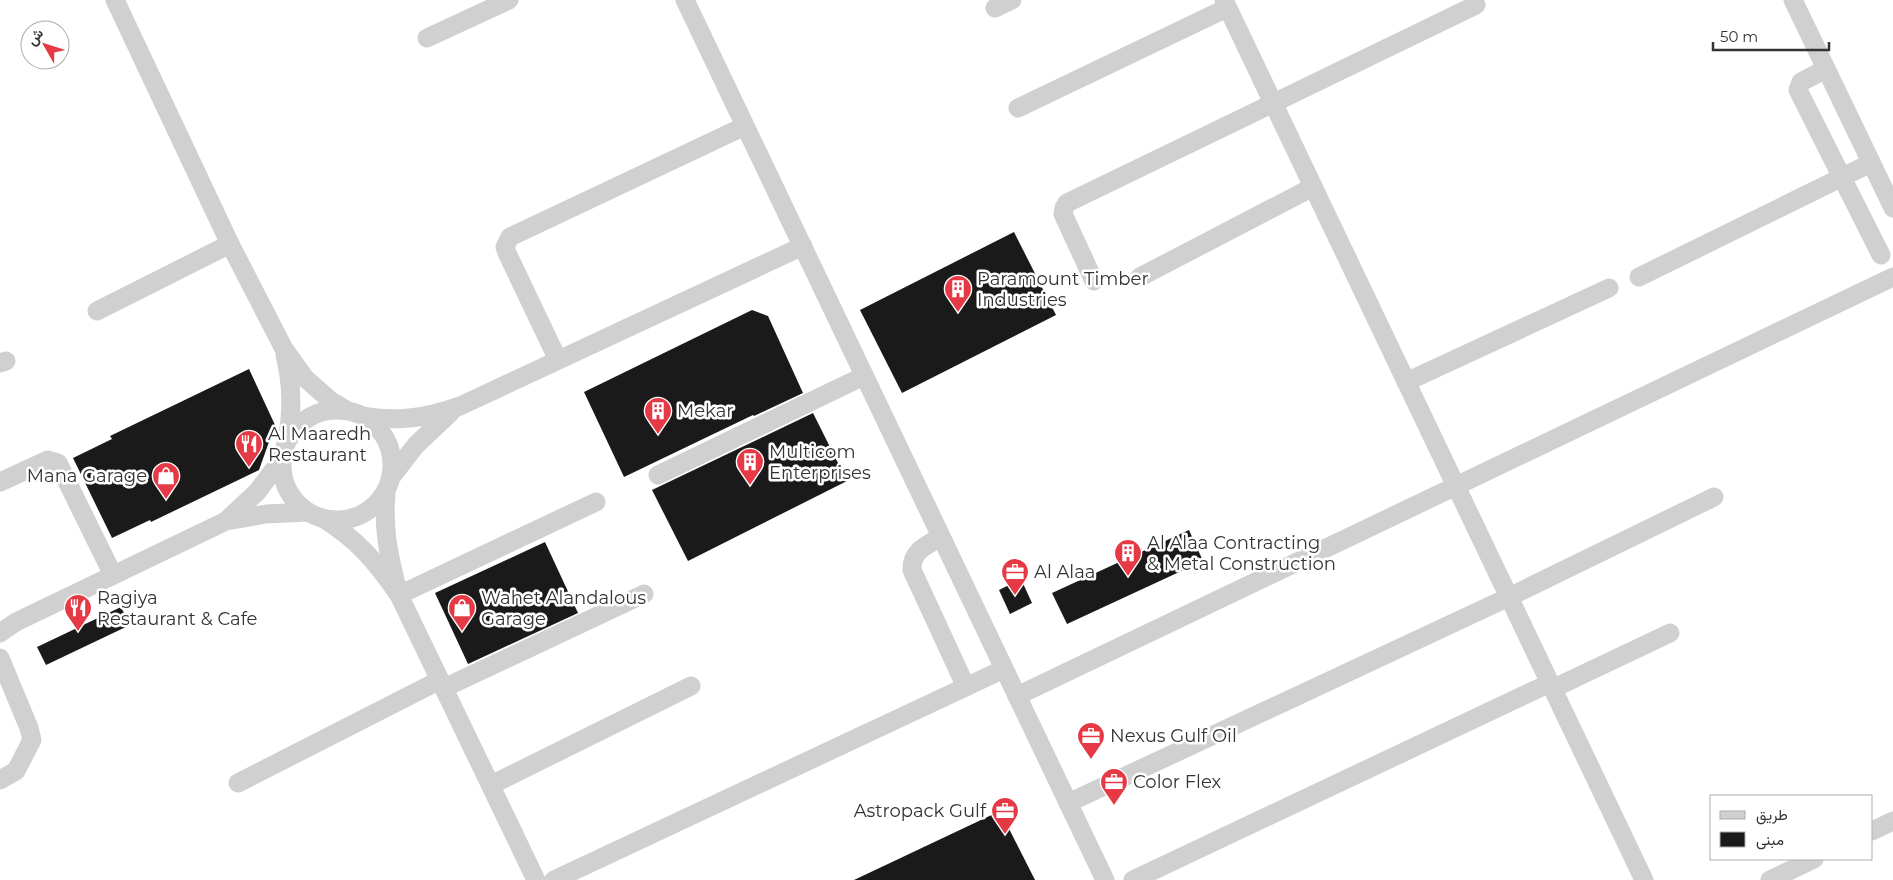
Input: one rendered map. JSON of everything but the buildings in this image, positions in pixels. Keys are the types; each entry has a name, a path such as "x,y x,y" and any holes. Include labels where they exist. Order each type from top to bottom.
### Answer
{"street":[{"path":"116,0 230,244 284,349 304,378 331,401 375,424 384,435 390,448 393,462 384,511 386,539 399,595"},
{"path":"427,38 508,0"},
{"path":"685,0 1105,880"},
{"path":"995,8 1012,0"},
{"path":"1793,0 1893,208"},
{"path":"1018,108 1226,4 1644,880"},
{"path":"1094,281 1063,214 1067,202 1476,5"},
{"path":"1826,70 1801,82 1798,90 1881,255"},
{"path":"558,360 507,253 505,247 510,236 745,126"},
{"path":"1639,276 1871,163"},
{"path":"1140,278 1313,187"},
{"path":"97,311 230,244"},
{"path":"226,521 256,492 285,450 295,429 305,420 318,413 332,410 380,419 412,419 460,406 803,246"},
{"path":"1017,696 1893,277"},
{"path":"1406,382 1609,288"},
{"path":"284,349 291,386 292,405 282,474 287,489 296,502 355,541 369,555 399,595 536,880"},
{"path":"658,475 864,376"},
{"path":"0,633 8,624 226,521 266,514 316,516 338,521 352,519 371,509 416,445 436,424 460,406"},
{"path":"0,482 48,460 58,463 113,575"},
{"path":"1068,803 1509,597 1714,497"},
{"path":"399,595 596,502"},
{"path":"941,536 916,553 913,558 912,570 966,687"},
{"path":"238,783 442,684 644,594"},
{"path":"1133,880 1551,686 1670,633"},
{"path":"0,658 30,728 32,740 18,767 12,774 0,780"},
{"path":"554,880 1004,669"},
{"path":"491,785 691,686"},
{"path":"1873,831 1893,821"},
{"path":"1770,880 1812,860"}],"place":[{"name":"Paramount Timber Industries","path":"958,313"},
{"name":"Mekar","path":"658,435"},
{"name":"Al Maaredh Restaurant","path":"249,468"},
{"name":"Multicom Enterprises","path":"750,486"},
{"name":"Mana Garage","path":"166,500"},
{"name":"Al Alaa Contracting & Metal Construction","path":"1128,577"},
{"name":"Al Alaa","path":"1015,596"},
{"name":"Ragiya Restaurant & Cafe","path":"78,632"},
{"name":"Wahet Alandalous Garage","path":"462,632"},
{"name":"Nexus Gulf Oil","path":"1091,760"},
{"name":"Color Flex","path":"1114,806"},
{"name":"Astropack Gulf","path":"1005,835"}]}
